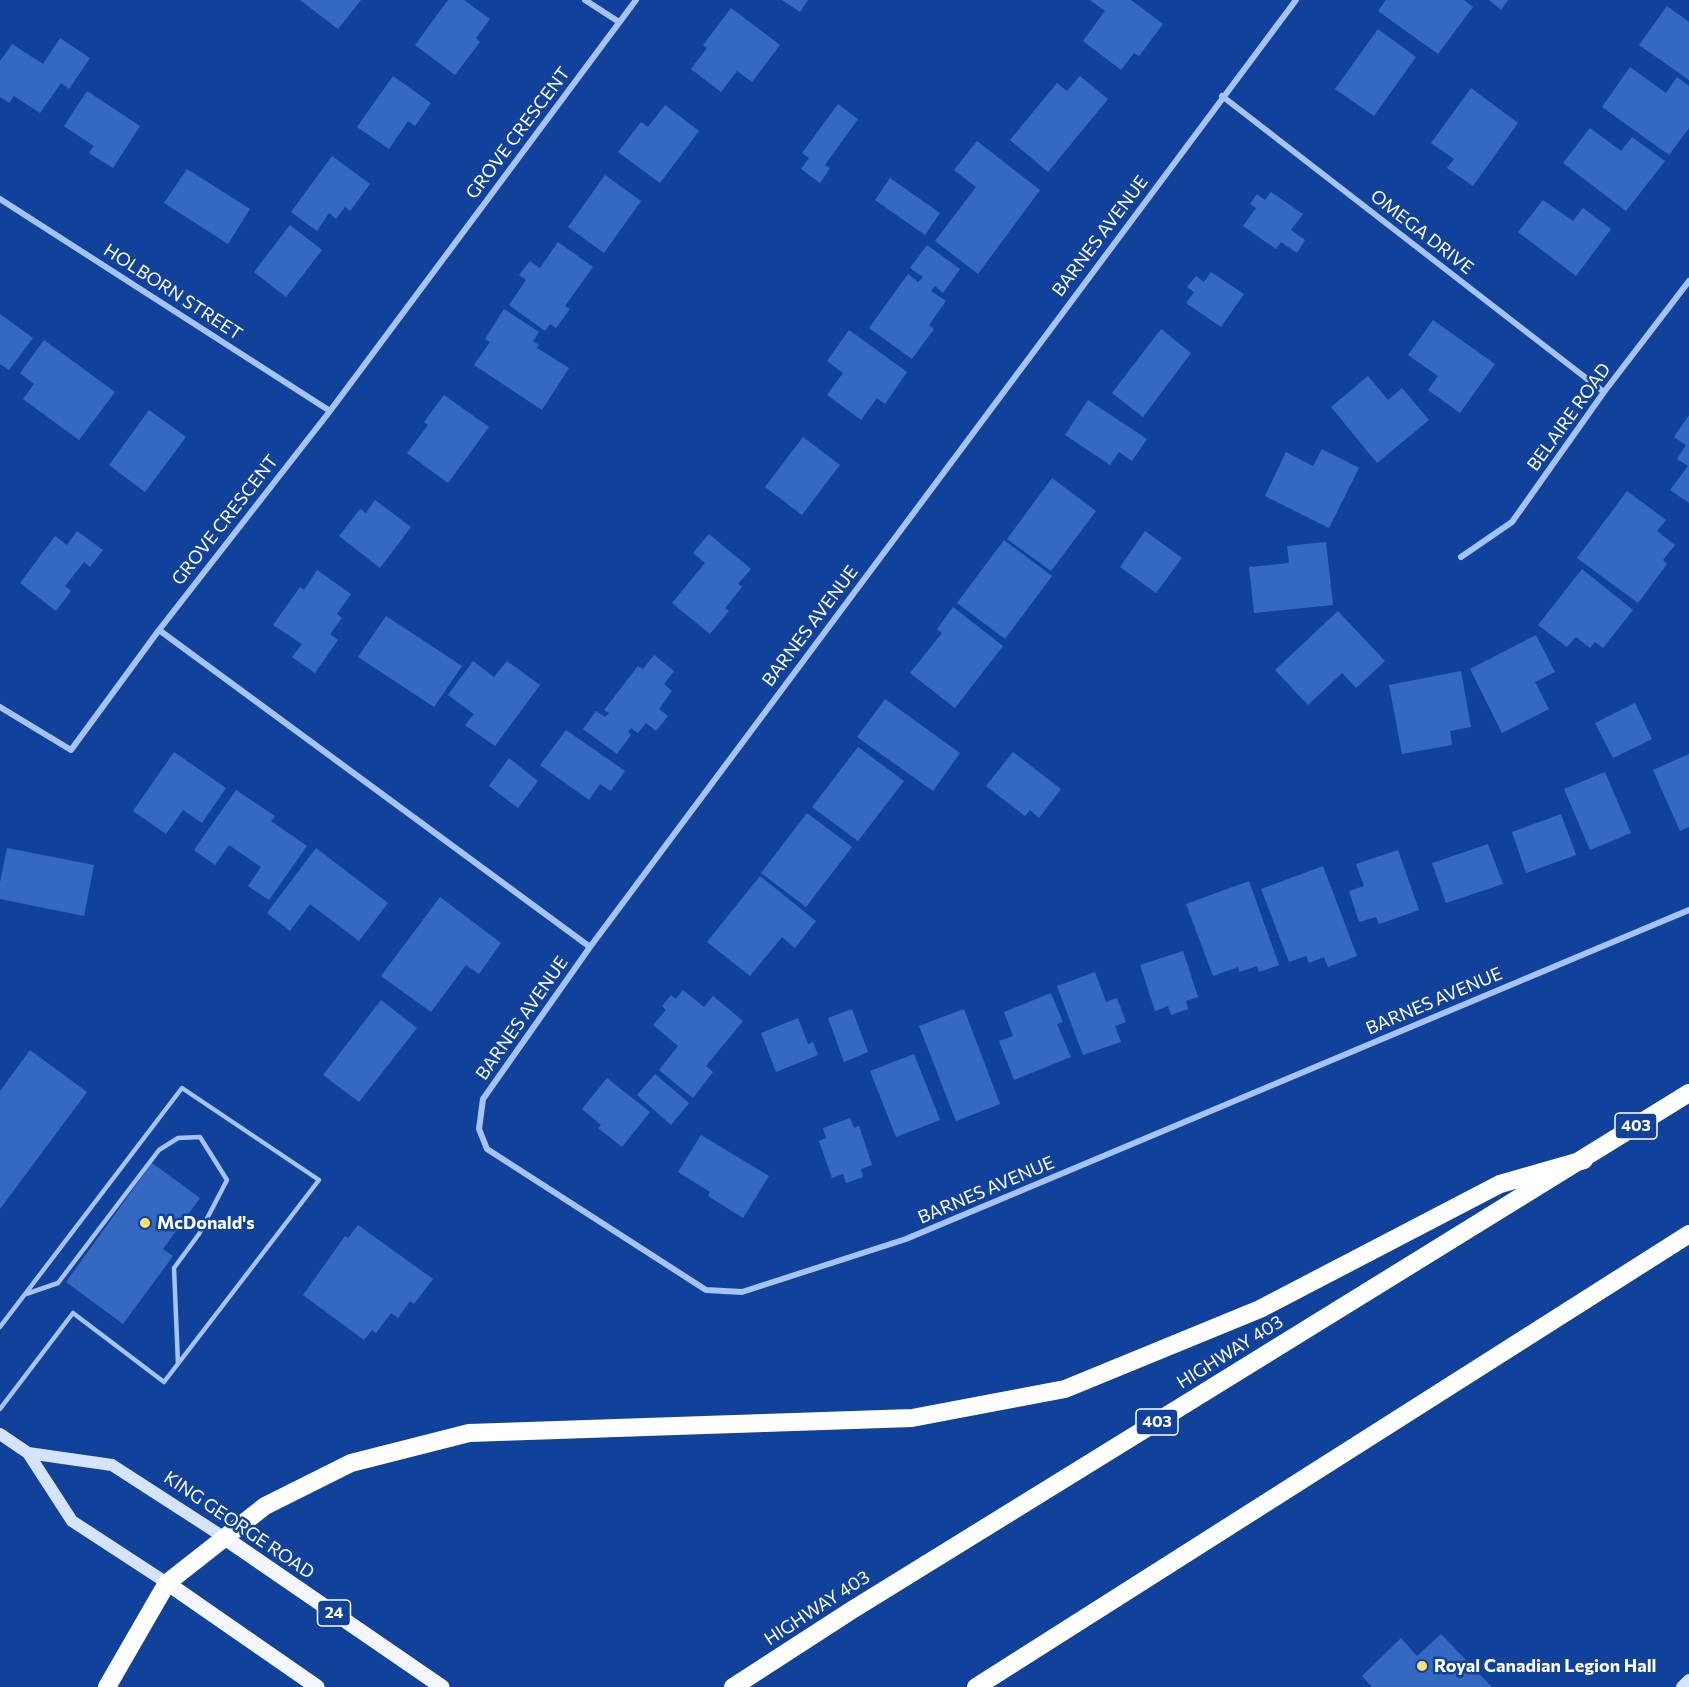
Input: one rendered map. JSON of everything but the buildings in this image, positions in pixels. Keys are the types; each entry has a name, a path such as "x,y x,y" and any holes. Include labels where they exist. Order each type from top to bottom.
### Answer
{"highway":[{"name":"HIGHWAY 403","path":"733,1687 852,1610 1584,1160 1689,1093"},
{"path":"107,1687 167,1583 265,1506 351,1463 469,1433 912,1418 1065,1389 1260,1309 1500,1184 1584,1160"},
{"path":"976,1687 1689,1234"}],"main road":[{"name":"KING GEORGE ROAD","path":"0,1434 28,1453 72,1521 167,1583 317,1687"},
{"name":"KING GEORGE ROAD","path":"28,1453 112,1465 225,1538 442,1687"},
{"path":"1682,1687 1689,1680"}],"street":[{"path":"585,0 620,22"},
{"name":"GROVE CRESCENT","path":"0,707 71,750 159,630 330,411 636,0"},
{"name":"BARNES AVENUE","path":"1296,0 1222,96 590,947 483,1100 479,1129 487,1149 706,1290 742,1292 906,1239 1689,910"},
{"name":"OMEGA DRIVE","path":"1222,96 1604,392"},
{"name":"HOLBORN STREET","path":"0,199 330,411"},
{"name":"BELAIRE ROAD","path":"1461,557 1512,522 1604,392 1689,281"},
{"path":"159,630 590,947"}],"lane":[{"path":"0,1327 182,1088 319,1180 165,1382 73,1312 0,1408"},
{"path":"24,1295 58,1282 159,1150 178,1138 200,1137 227,1180 199,1234 174,1268 178,1364"}],"place":[{"name":"McDonald's","path":"145,1223"},
{"name":"Royal Canadian Legion Hall","path":"1422,1666"}]}
